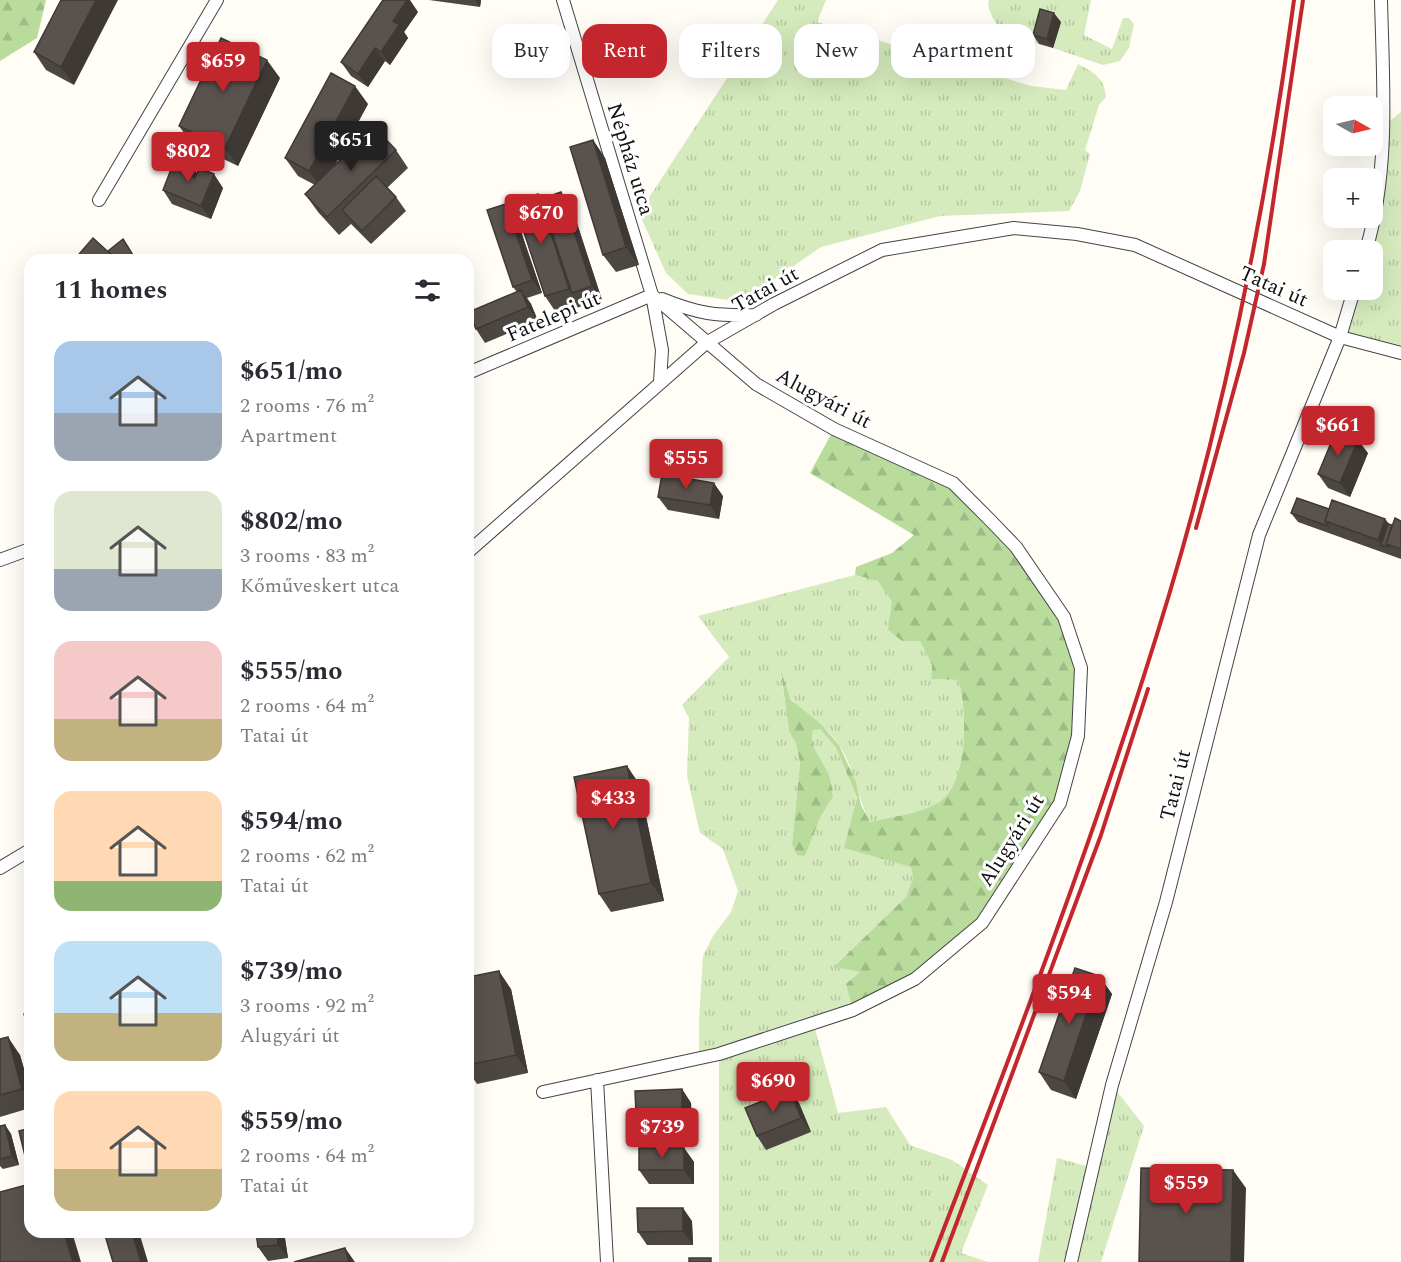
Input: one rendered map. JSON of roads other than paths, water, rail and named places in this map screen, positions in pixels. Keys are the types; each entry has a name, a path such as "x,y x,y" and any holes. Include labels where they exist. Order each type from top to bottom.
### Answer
{"street":[{"path":"99,200 217,0"},
{"name":"Népház utca","path":"562,0 652,295 662,350 660,382"},
{"path":"1368,240 1381,170 1383,113 1381,0"},
{"name":"Tatai út","path":"474,547 642,402 660,382 706,343 882,250 1014,228 1077,234 1135,245 1340,337 1258,535 1166,902 1112,1085 1071,1262"},
{"path":"652,295 697,313 716,316 758,314"},
{"path":"652,295 706,343"},
{"name":"Fatelepi út","path":"474,370 652,295"},
{"path":"1351,300 1340,337 1401,353"},
{"name":"Alugyári út","path":"543,1092 719,1054 853,1010 915,979 982,923 1060,803 1078,736 1081,668 1064,617 1016,547 953,483 803,412 756,384 706,343"},
{"path":"0,560 24,551"},
{"path":"0,867 24,853"},
{"path":"597,1080 607,1262"}],"railway":[{"path":"931,1262 1026,1014 1086,847 1143,680 1190,522 1227,374 1258,225 1294,0"},
{"path":"1196,528 1244,353 1264,264 1303,0"},
{"path":"942,1262 1101,835 1148,689"}]}
